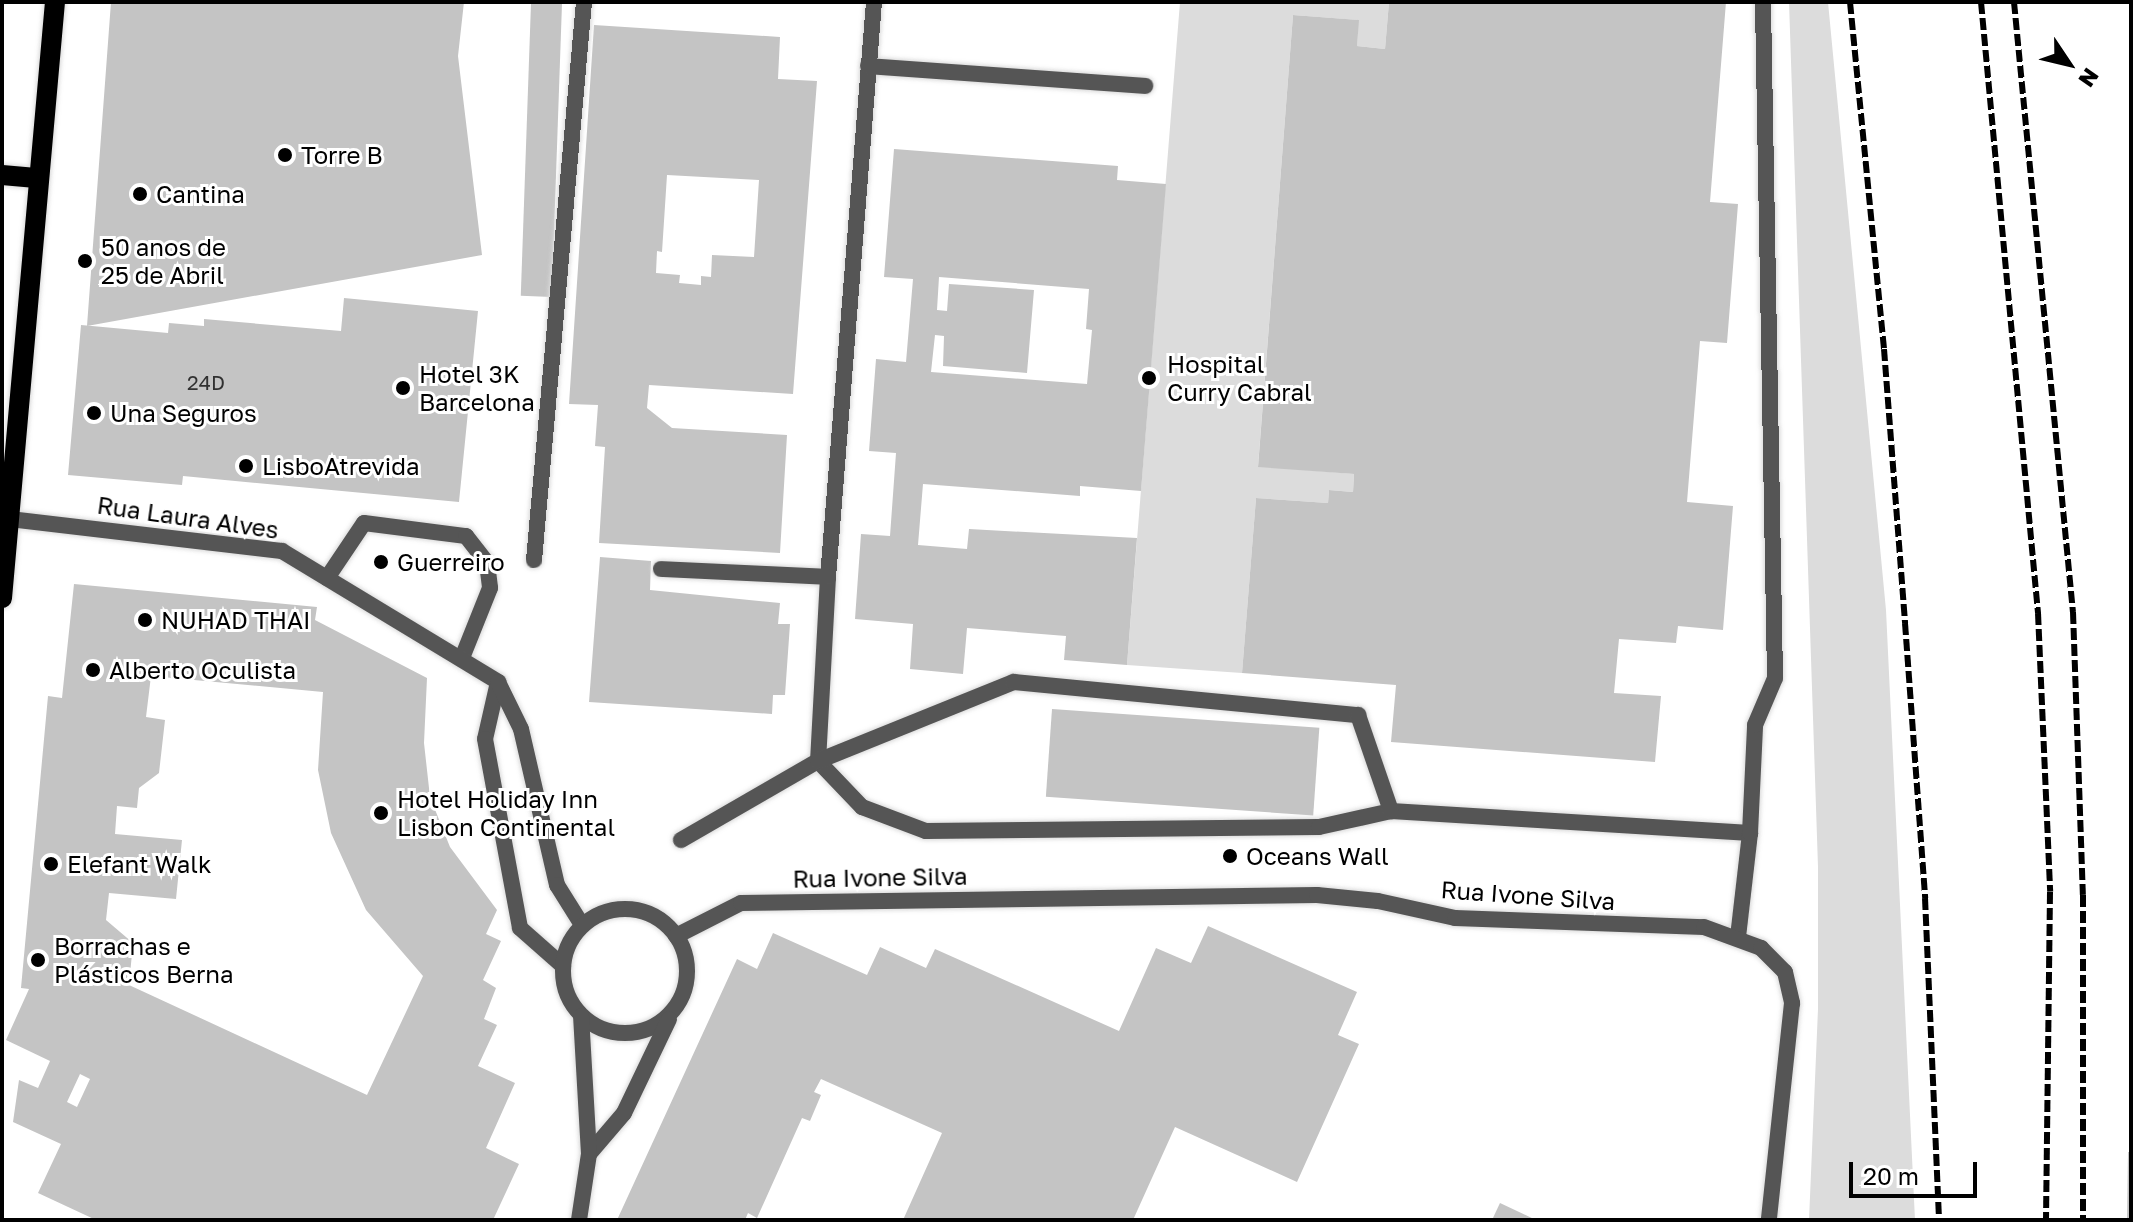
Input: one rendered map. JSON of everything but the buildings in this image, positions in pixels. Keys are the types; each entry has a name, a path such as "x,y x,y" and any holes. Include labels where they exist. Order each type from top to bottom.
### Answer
{"main road":[{"path":"2,598 55,2"},
{"path":"2,175 39,178"}],"street":[{"path":"534,560 584,2"},
{"path":"874,2 828,577 818,761 862,807 926,831 1319,827 1391,811 1750,833"},
{"path":"1738,937 1750,833 1755,725 1775,678 1763,2"},
{"path":"868,66 1145,86"},
{"name":"Rua Laura Alves","path":"9,519 282,551 498,682"},
{"path":"327,578 364,523 466,536 487,563 490,588 462,658"},
{"path":"661,569 828,577"},
{"path":"498,682 521,729 557,885 582,925"},
{"path":"498,682 485,739 520,928 563,966"},
{"path":"681,840 818,761 1014,682 1358,715 1391,811"},
{"name":"Rua Ivone Silva","path":"676,936 741,903 1317,895 1378,901 1455,918 1704,927 1761,948 1785,972 1792,1003 1769,1220"},
{"path":"589,1154 624,1113 683,995 687,975 685,954 676,936 662,921 642,911 621,909 601,914 582,925 572,937 563,966 570,1001 581,1016 597,1028 617,1033 637,1033 656,1026 673,1012"},
{"path":"579,1220 589,1154 581,1016"}],"shaded area":[{"path":"1180,2 1389,2 1385,49 1357,46 1358,20 1293,15 1258,466 1354,474 1353,492 1329,490 1328,503 1256,498 1242,673 1127,665"},
{"path":"1789,2 1828,2 1886,610 1915,1220 1809,1220 1818,1009 1818,867"}],"railway":[{"path":"1850,2 1884,349 1905,623 1925,898 1939,1220"},
{"path":"1981,2 2038,613 2050,892 2046,1220"},
{"path":"2014,2 2073,612 2083,895 2083,1220"}],"place":[{"name":"Torre B","path":"285,155"},
{"name":"Cantina","path":"140,194"},
{"name":"50 anos de 25 de Abril","path":"85,261"},
{"name":"Hospital Curry Cabral","path":"1149,378"},
{"name":"Hotel 3K Barcelona","path":"403,388"},
{"name":"Una Seguros","path":"94,413"},
{"name":"LisboAtrevida","path":"246,466"},
{"name":"Guerreiro","path":"381,562"},
{"name":"NUHAD THAI","path":"145,620"},
{"name":"Alberto Oculista","path":"93,670"},
{"name":"Hotel Holiday Inn Lisbon Continental","path":"381,813"},
{"name":"Oceans Wall","path":"1230,856"},
{"name":"Elefant Walk","path":"51,864"},
{"name":"Borrachas e Plásticos Berna","path":"38,960"}]}
